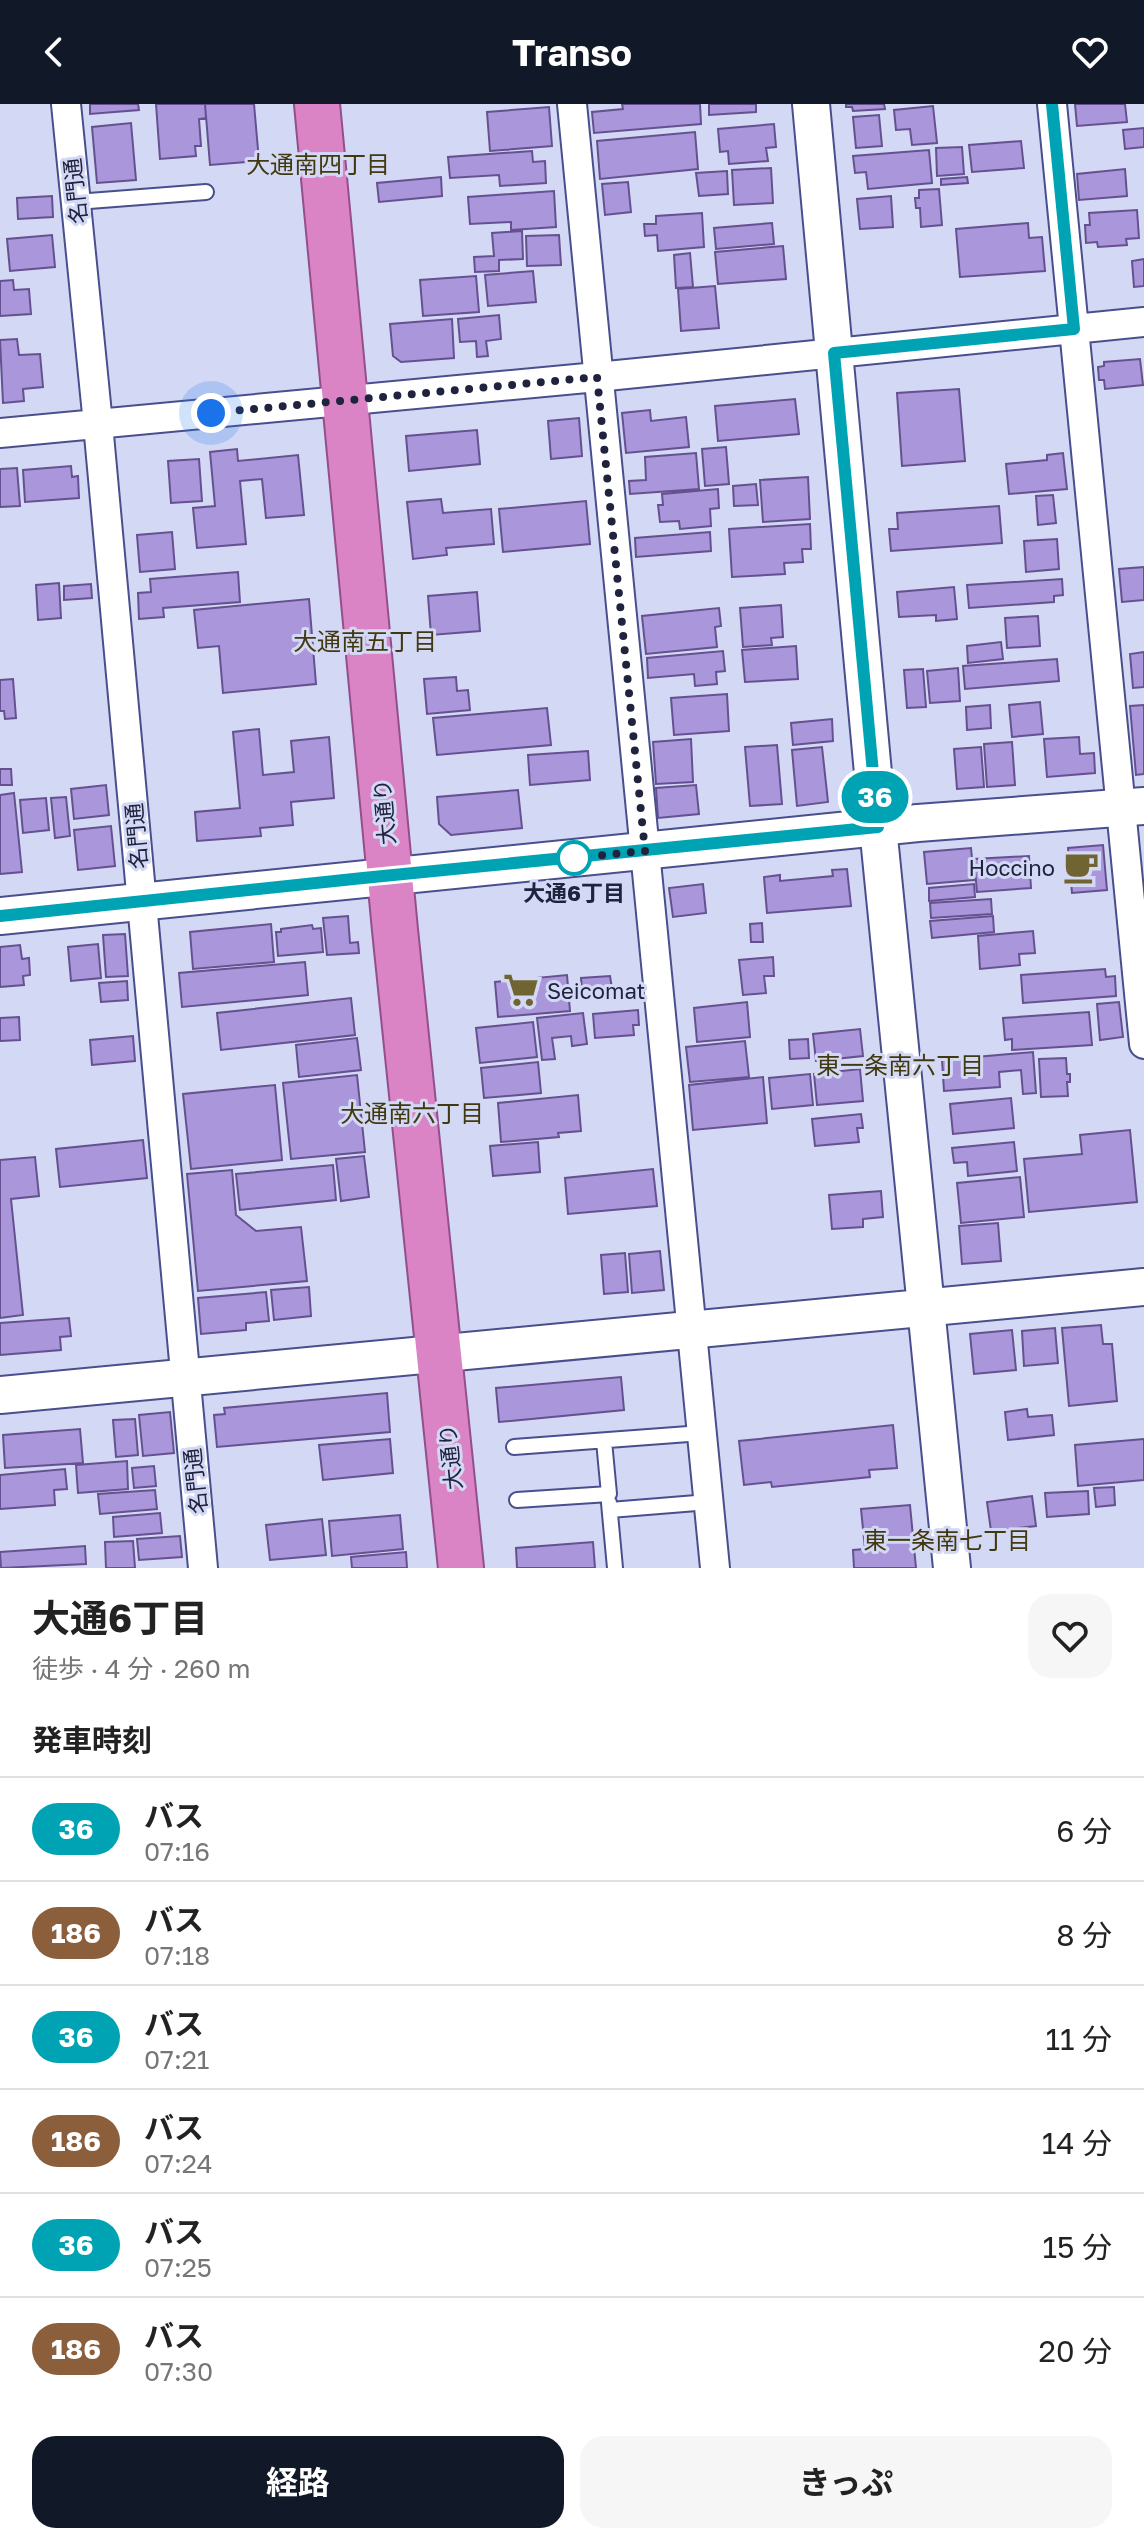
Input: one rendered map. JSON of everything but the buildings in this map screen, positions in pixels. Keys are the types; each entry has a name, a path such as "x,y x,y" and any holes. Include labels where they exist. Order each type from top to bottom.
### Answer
{"highway":[{"name":"大通り","path":"317,104 390,875 461,1568"}],"street":[{"name":"名門通","path":"66,104 203,1568"},
{"path":"572,104 715,1568"},
{"path":"811,104 878,827 952,1568"},
{"path":"1052,104 1074,329 1132,807 1144,1044"},
{"path":"0,433 1144,322"},
{"path":"0,916 878,827 1132,807"},
{"path":"0,1395 1144,1287"}],"lane":[{"path":"76,202 206,192"},
{"path":"514,1447 702,1433"},
{"path":"604,1441 615,1568"},
{"path":"517,1500 609,1494"},
{"path":"610,1510 709,1502"},
{"path":"708,1568 715,1568"}],"bus line":[{"name":"36","path":"0,916 878,827 834,353 1074,329 1052,104"}],"place":[{"name":"大通6丁目","path":"574,858"},
{"name":"Hoccino","path":"1081,867"},
{"name":"Seicomat","path":"521,990"}],"district":[{"name":"大通南四丁目","path":"318,163"},
{"name":"大通南五丁目","path":"365,640"},
{"name":"東一条南六丁目","path":"900,1064"},
{"name":"大通南六丁目","path":"412,1112"},
{"name":"東一条南七丁目","path":"947,1539"}],"route":[{"path":"211,413 597,377 645,851 562,859 574,858"}]}
